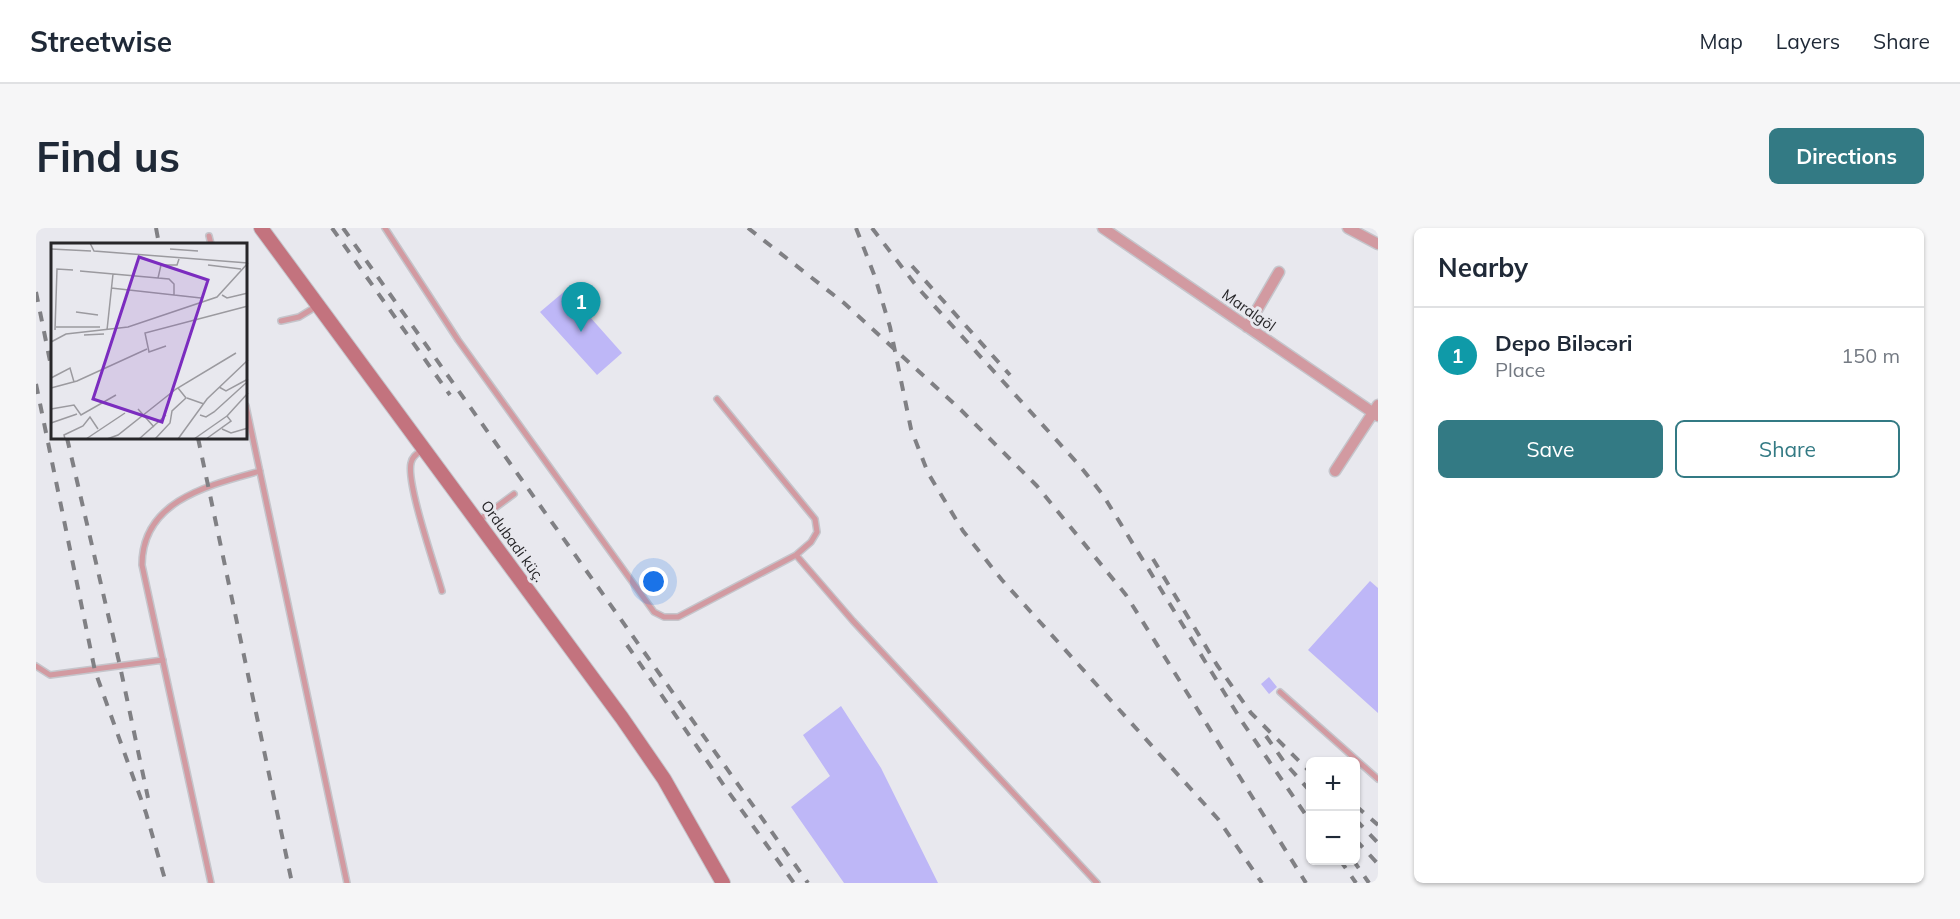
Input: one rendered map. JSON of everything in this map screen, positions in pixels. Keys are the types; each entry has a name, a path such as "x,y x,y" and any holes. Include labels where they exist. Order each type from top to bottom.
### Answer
{"main road":[{"name":"Ordubadi küç.","path":"261,228 641,744 723,883"}],"street":[{"name":"Maralgöl","path":"1103,228 1247,327 1377,411"},
{"path":"1348,228 1378,244"},
{"path":"1247,327 1279,272"},
{"path":"1335,471 1377,411"}],"lane":[{"path":"385,228 458,340 654,612 664,617 678,617 796,555 811,542 817,532 815,519 717,399"},
{"path":"209,236 211,243"},
{"path":"281,321 299,317 318,305"},
{"path":"248,415 346,883"},
{"path":"424,447 412,458 410,470 413,489 442,591"},
{"path":"211,883 142,565 142,549 147,534 168,510 194,492 207,485 260,471"},
{"path":"478,521 514,494"},
{"path":"796,555 853,621 1097,883"},
{"path":"36,666 50,675 162,660"},
{"path":"1280,692 1378,779"}],"building":[{"path":"566,290 622,353 597,375 540,312"},
{"path":"1370,581 1378,588 1378,713 1308,650"},
{"path":"1269,677 1277,687 1269,694 1261,684"},
{"path":"841,706 881,768 938,883 844,883 791,807 830,776 803,735"}],"railway":[{"path":"156,228 159,243"},
{"path":"332,228 450,395"},
{"path":"343,228 808,883"},
{"path":"748,228 844,303 961,410 1037,486 1126,595 1306,883"},
{"path":"856,228 875,277 890,327 911,429 928,473 963,531 1002,580 1218,819 1262,883"},
{"path":"872,228 918,288 1080,466 1103,495 1241,720 1306,815"},
{"path":"912,266 1010,375"},
{"path":"36,292 51,366"},
{"path":"36,384 95,671 146,813 166,883"},
{"path":"67,440 148,798"},
{"path":"198,440 292,883"},
{"path":"1153,559 1217,665 1251,713 1306,768"},
{"path":"627,645 794,883"},
{"path":"1266,736 1285,763 1306,787"},
{"path":"1360,809 1378,825"},
{"path":"1360,824 1378,843"},
{"path":"1360,844 1378,864"},
{"path":"1343,865 1356,883"},
{"path":"1356,865 1369,883"}],"place":[{"name":"Depo Biləcəri","path":"581,332"}]}
